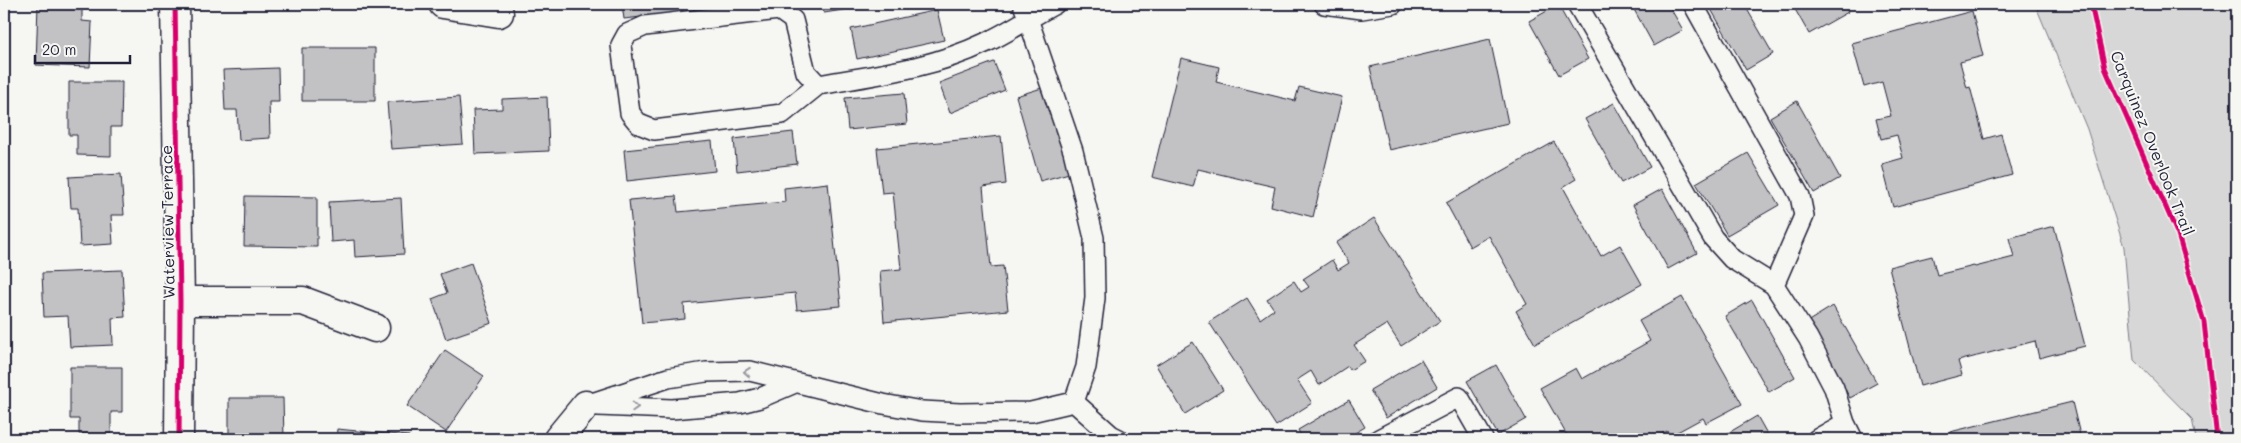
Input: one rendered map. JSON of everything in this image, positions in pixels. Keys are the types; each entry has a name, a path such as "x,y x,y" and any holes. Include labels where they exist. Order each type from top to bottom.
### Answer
{"street":[{"name":"Waterview Terrace","path":"175,4 180,301 179,439"},
{"path":"443,4 499,13"},
{"path":"180,301 303,301 375,328"},
{"path":"558,439 586,405"}],"lane":[{"path":"818,85 806,72 793,20 780,10 644,26 627,34 621,45 630,113 639,124 654,130 782,114 818,85 916,68 986,43 1025,11 1055,4"},
{"path":"1324,4 1362,9 1393,4"},
{"path":"1577,4 1713,238 1732,259 1774,285 1808,338 1834,388 1849,431 1817,439"},
{"path":"1693,4 1800,196 1804,216 1774,285"},
{"path":"1025,11 1073,151 1094,238 1096,298 1086,367 1074,402"},
{"path":"586,405 668,378 706,372 750,371 883,404 922,411 960,413 1031,412 1074,402"},
{"path":"586,405 672,409 740,403 760,398 794,383"},
{"path":"1379,439 1458,396 1483,439"},
{"path":"1074,402 1111,435 1119,439"}],"shaded area":[{"path":"2035,4 2237,4 2237,439 2196,439 2192,419 2134,360 2124,247 2087,129"}],"building":[{"path":"38,4 82,4 82,21 92,22 90,67 36,65"},
{"path":"622,4 682,4 683,12 624,19"},
{"path":"693,4 753,4 694,10"},
{"path":"822,4 881,4 824,13"},
{"path":"1631,4 1668,4 1683,30 1654,46"},
{"path":"1708,4 1744,4 1773,54 1746,70"},
{"path":"1792,4 1843,4 1848,12 1809,34"},
{"path":"1558,5 1588,59 1559,75 1529,21"},
{"path":"937,10 944,40 857,59 851,29"},
{"path":"1972,11 1983,56 1960,62 1967,88 1970,87 1984,139 2001,134 2012,175 1893,207 1882,164 1903,158 1897,135 1881,139 1876,119 1891,116 1882,82 1864,87 1852,43"},
{"path":"1490,39 1508,123 1389,150 1370,67"},
{"path":"302,48 375,48 375,101 302,101"},
{"path":"1181,58 1219,67 1216,82 1295,101 1299,87 1342,97 1313,217 1271,206 1275,187 1198,169 1193,187 1152,177"},
{"path":"994,62 1005,90 950,113 939,83"},
{"path":"278,68 279,102 269,102 270,138 239,140 237,110 225,110 223,70"},
{"path":"69,82 122,82 121,127 111,127 111,156 77,155 77,135 69,135"},
{"path":"1045,87 1069,173 1040,181 1016,96"},
{"path":"904,93 907,124 848,130 845,98"},
{"path":"459,97 463,144 391,149 387,102"},
{"path":"547,97 549,151 475,154 473,110 502,109 502,99"},
{"path":"1797,101 1840,178 1814,193 1770,117"},
{"path":"1614,103 1650,167 1621,183 1585,119"},
{"path":"793,132 797,164 737,171 734,139"},
{"path":"1001,136 1006,184 983,187 991,267 1003,266 1008,310 884,322 880,271 901,269 893,192 882,193 877,148"},
{"path":"712,141 715,171 627,181 624,150"},
{"path":"1554,142 1576,179 1563,187 1601,256 1620,245 1642,284 1535,344 1516,311 1527,304 1489,236 1470,247 1446,203"},
{"path":"1748,153 1779,205 1727,235 1696,183"},
{"path":"121,174 124,215 111,215 113,244 80,246 78,208 71,208 69,177"},
{"path":"828,183 841,306 797,310 795,293 684,304 685,319 642,323 629,200 676,196 678,212 785,202 784,188"},
{"path":"1662,189 1697,253 1668,269 1633,205"},
{"path":"245,196 317,197 317,247 244,246"},
{"path":"401,198 404,254 355,257 354,240 331,242 329,202"},
{"path":"1374,218 1440,321 1401,346 1387,324 1354,345 1365,361 1350,370 1348,366 1319,385 1311,371 1297,380 1312,403 1276,426 1209,322 1247,298 1260,319 1274,309 1267,299 1294,281 1301,292 1309,287 1303,279 1332,260 1338,270 1349,263 1336,243"},
{"path":"2054,226 2085,346 2039,358 2035,341 1958,361 1962,375 1920,386 1889,267 1932,256 1937,275 1975,267 2014,257 2009,238"},
{"path":"471,263 492,323 446,339 432,299 447,293 440,274"},
{"path":"122,270 125,317 112,318 113,345 70,347 68,316 44,317 42,273"},
{"path":"1682,297 1742,404 1706,423 1703,418 1670,436 1667,431 1652,439 1569,439 1540,388 1576,368 1582,379 1650,341 1639,321"},
{"path":"1752,300 1795,377 1769,392 1725,316"},
{"path":"1833,306 1877,383 1850,398 1807,322"},
{"path":"1193,342 1223,390 1185,414 1156,365"},
{"path":"445,350 484,376 446,432 407,406"},
{"path":"1421,360 1437,387 1386,418 1370,390"},
{"path":"1496,365 1526,419 1498,435 1467,381"},
{"path":"70,367 122,367 122,412 111,412 111,434 79,434 79,419 70,419"},
{"path":"229,398 283,398 284,439 229,439"},
{"path":"1349,400 1365,427 1345,439 1303,439 1298,430"},
{"path":"2072,402 2081,439 1953,439 1951,432 1954,431"},
{"path":"1757,416 1770,439 1718,439"},
{"path":"337,429 409,436 409,439 336,439"}],"cycle path":[{"path":"175,4 180,301 179,439"},
{"name":"Carquinez Overlook Trail","path":"2091,4 2105,68 2178,235 2204,322 2217,439"}]}
